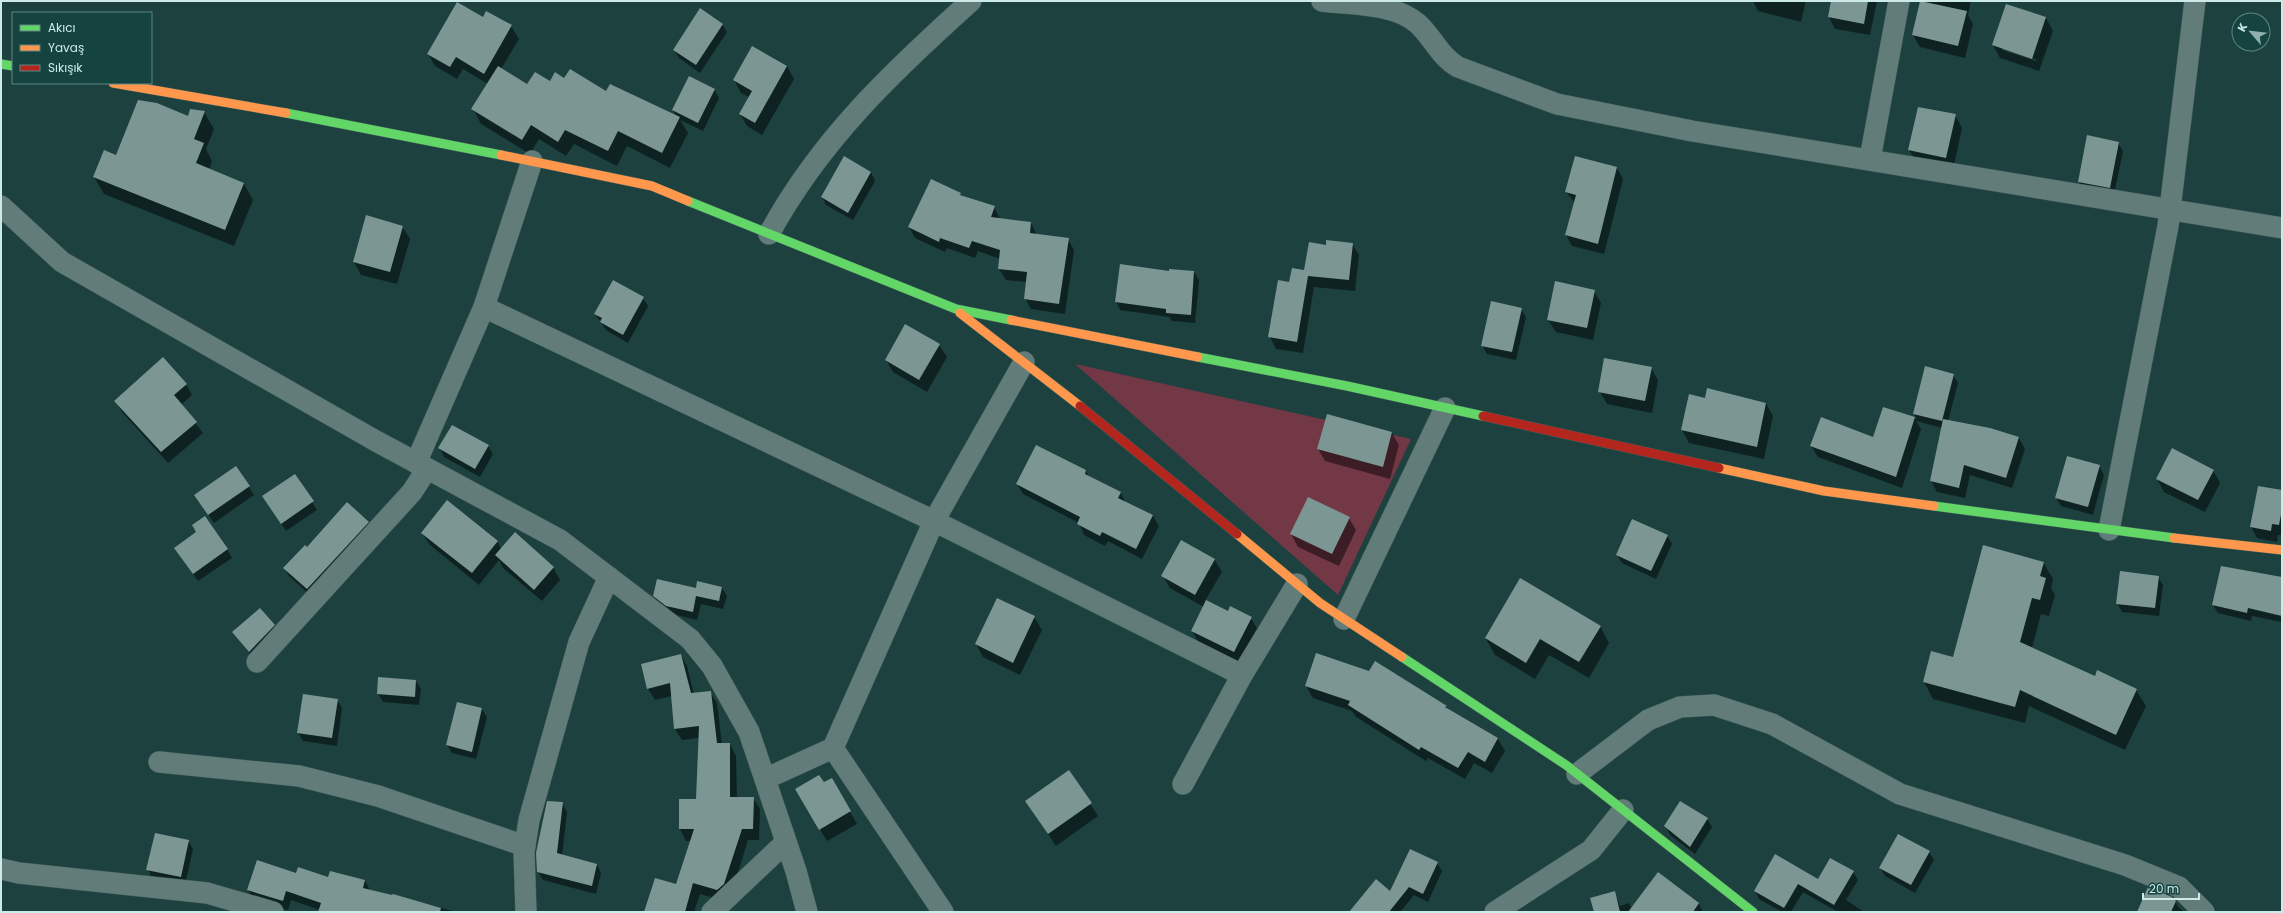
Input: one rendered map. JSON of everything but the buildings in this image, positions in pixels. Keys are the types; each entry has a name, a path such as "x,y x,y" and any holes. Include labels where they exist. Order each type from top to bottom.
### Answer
{"street":[{"path":"769,234 784,206 809,170 858,109 905,60 970,1"},
{"path":"1322,1 1393,10 1405,15 1416,22 1444,57 1458,67 1557,104 1692,131 1870,159 2170,211 2282,228"},
{"path":"1870,159 1900,1"},
{"path":"2109,530 2170,211 2195,1"},
{"path":"1,64 12,66"},
{"path":"119,84 329,120 652,186 956,309 1339,385 1824,491 2109,530 2282,550"},
{"path":"256,662 412,492 484,307 532,161"},
{"path":"1,206 62,262 422,466 560,540 690,640 712,666 749,732 786,842 807,912"},
{"path":"484,307 934,521 1242,675"},
{"path":"956,309 1024,362 1297,584 1344,619 1576,774 1753,912"},
{"path":"765,778 833,748 934,521 1024,362"},
{"path":"1344,619 1445,408"},
{"path":"526,912 525,846 529,820 579,642 609,577"},
{"path":"1183,784 1242,675 1297,584"},
{"path":"1576,774 1648,720 1680,707 1714,705 1772,724 1900,794 2125,865 2179,887 2204,912"},
{"path":"833,748 943,912"},
{"path":"159,762 299,776 378,796 525,846"},
{"path":"1495,912 1591,850 1623,810"},
{"path":"712,912 786,842"},
{"path":"1,869 19,873 207,893 273,912"}],"shaded area":[{"path":"1075,364 1411,439 1338,595"}],"traffic: fast":[{"path":"1,64 12,66"},
{"path":"286,113 501,155"},
{"path":"688,201 956,309 1011,320"},
{"path":"1198,357 1347,386 1483,416"},
{"path":"1934,506 2174,538"},
{"path":"1402,657 1566,765 1753,912"}],"traffic: slow":[{"path":"119,84 286,113"},
{"path":"501,155 652,186 688,201"},
{"path":"960,313 1080,406"},
{"path":"1011,320 1198,357"},
{"path":"1719,468 1824,491 1934,506"},
{"path":"1237,534 1320,603 1402,657"},
{"path":"2174,538 2282,550"}],"traffic: jam":[{"path":"1080,406 1237,534"},
{"path":"1483,416 1719,468"}]}
